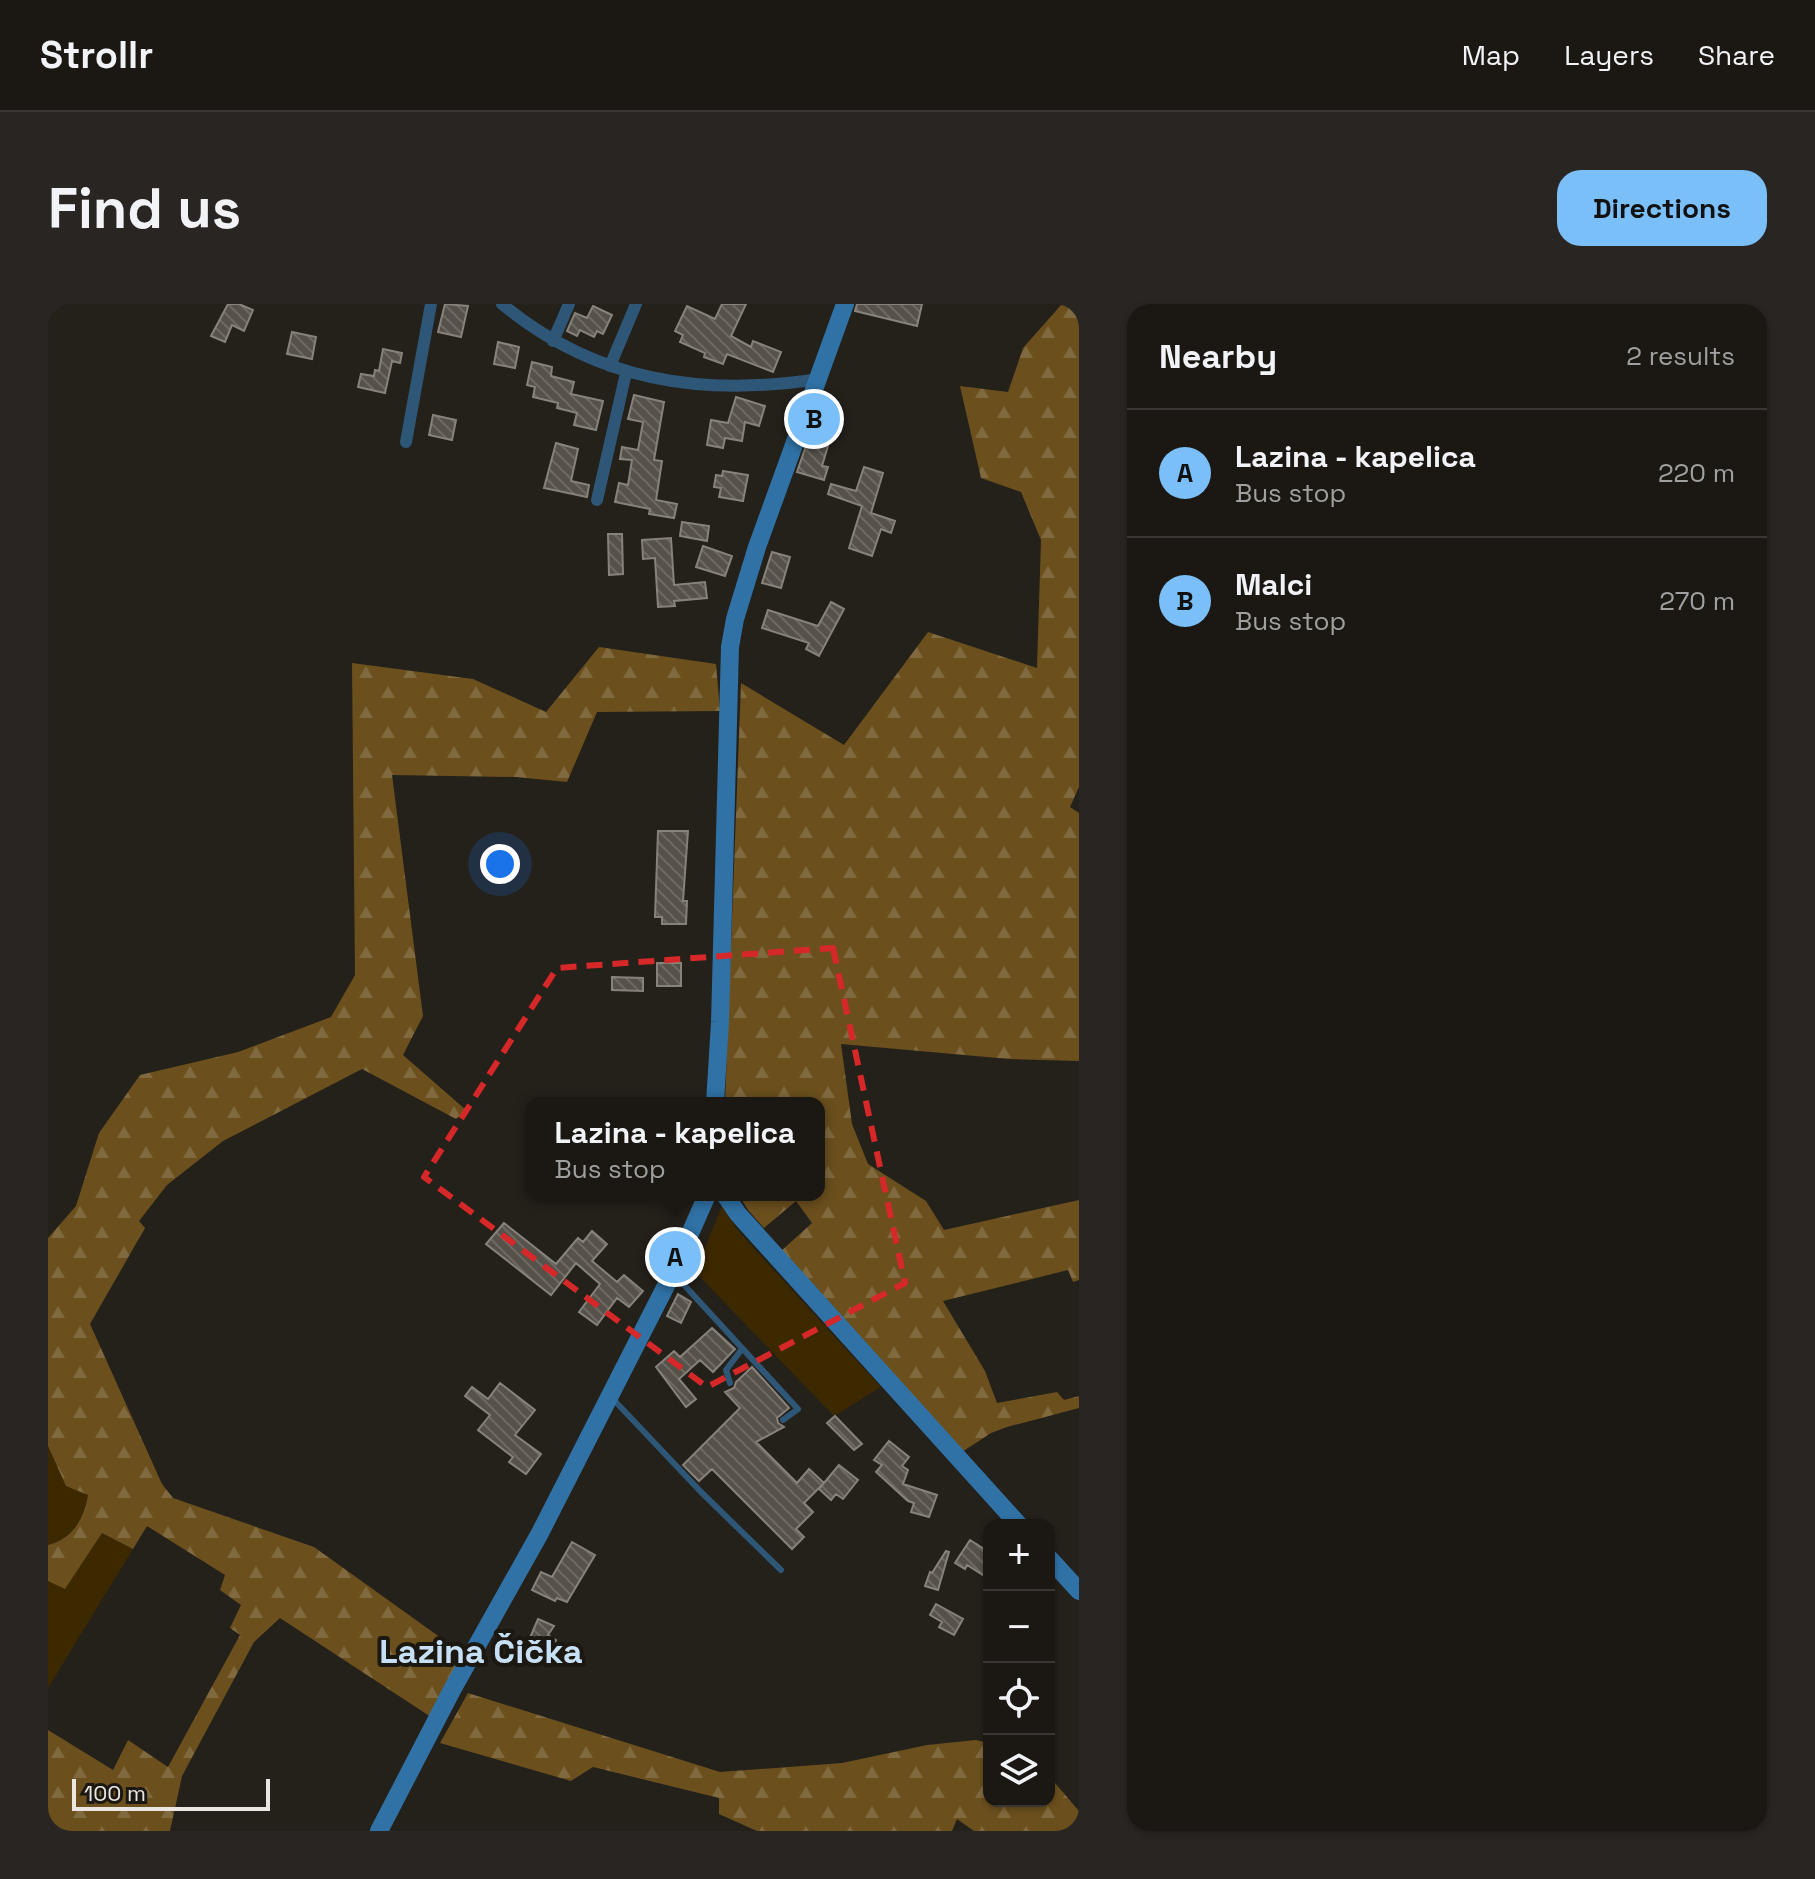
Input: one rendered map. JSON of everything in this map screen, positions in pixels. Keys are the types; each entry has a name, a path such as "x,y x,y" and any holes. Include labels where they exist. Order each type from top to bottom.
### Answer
{"main road":[{"path":"715,1097 730,647 735,619 753,561 845,304"},
{"path":"379,1831 452,1690 540,1533 673,1272 704,1201"},
{"path":"729,1201 1014,1519"},
{"path":"1055,1565 1079,1591"}],"street":[{"path":"406,442 431,304"},
{"path":"502,304 553,341 626,373 704,385 747,387 819,379"},
{"path":"553,341 569,304"},
{"path":"610,366 636,304"},
{"path":"597,500 626,373"}],"lane":[{"path":"673,1272 798,1409 783,1420"},
{"path":"730,1383 726,1370 742,1349"},
{"path":"610,1396 781,1570"}],"highlighted area":[{"path":"833,948 905,1283 707,1387 424,1177 557,968"}],"shaded area":[{"path":"722,1206 738,1231 881,1387 834,1416 695,1272"},
{"path":"48,1446 66,1486 88,1494 76,1526 64,1538 48,1545"},
{"path":"102,1533 133,1549 48,1688 48,1581 65,1588"}],"green space":[{"path":"1062,304 1079,304 1079,787 1070,807 1079,813 1079,1061 1009,1059 841,1044 852,1124 868,1164 926,1201 944,1230 1079,1200 1079,1280 1073,1282 1068,1270 943,1301 985,1371 997,1403 1057,1392 1064,1400 1079,1396 1079,1408 991,1433 962,1452 781,1251 812,1223 796,1201 825,1201 825,1097 725,1097 741,683 844,745 928,632 1037,668 1041,540 1021,492 981,478 960,386 1008,392 1023,348"},
{"path":"599,647 716,664 720,711 597,712 567,782 516,777 392,775 423,1016 403,1055 466,1110 456,1119 362,1069 223,1141 167,1185 139,1221 145,1228 90,1324 162,1484 173,1498 314,1547 448,1643 465,1649 431,1717 280,1618 254,1642 182,1776 170,1831 48,1831 48,1730 113,1770 128,1740 168,1767 240,1635 230,1628 241,1605 220,1590 225,1575 147,1526 133,1549 102,1533 65,1589 48,1581 48,1545 71,1533 84,1512 88,1495 66,1486 48,1446 48,1238 76,1206 99,1133 140,1075 238,1052 331,1017 355,975 352,663 473,679 546,712"},
{"path":"743,1201 796,1201 764,1228"},
{"path":"468,1693 720,1772 842,1763 927,1745 976,1740 983,1742 983,1807 1055,1807 1055,1783 1079,1811 1079,1831 974,1831 957,1819 952,1831 757,1831 719,1814 719,1798 593,1767 571,1781 440,1743"}],"building":[{"path":"228,304 239,304 253,310 244,331 232,325 225,342 211,336"},
{"path":"445,304 468,306 461,337 438,332"},
{"path":"722,304 746,304 731,336 751,347 753,341 781,352 773,372 727,354 723,364 704,357 705,353 680,342 683,335 675,331 687,306 715,319"},
{"path":"857,304 922,304 917,326 855,311"},
{"path":"593,306 612,315 603,334 597,331 594,337 580,330 577,336 567,331 575,313 587,318"},
{"path":"292,332 316,337 312,359 287,354"},
{"path":"498,342 519,347 515,368 494,364"},
{"path":"383,349 402,353 400,363 392,361 385,393 358,387 361,374 374,376 375,370 379,371"},
{"path":"532,362 552,367 551,376 574,382 571,394 603,401 596,430 574,425 577,413 557,408 558,403 533,397 535,387 527,385"},
{"path":"634,395 664,402 654,460 662,461 656,500 677,504 674,518 649,514 650,509 615,502 619,483 628,485 632,460 620,459 622,447 638,450 643,422 628,419"},
{"path":"736,397 765,406 759,426 745,422 742,441 725,438 723,448 707,445 711,420 728,423"},
{"path":"433,415 456,420 452,440 429,435"},
{"path":"808,440 828,446 822,466 828,467 824,480 797,472"},
{"path":"556,443 578,449 571,481 589,485 587,497 544,488"},
{"path":"864,467 883,473 871,513 895,521 891,533 881,529 872,556 849,548 862,506 828,494 831,484 856,491"},
{"path":"723,471 748,475 743,501 719,497 721,488 714,487 716,475 722,476"},
{"path":"682,522 709,526 707,541 680,536"},
{"path":"608,534 622,534 623,574 609,575"},
{"path":"671,538 674,585 705,582 707,598 674,601 675,606 658,607 655,558 643,559 642,540"},
{"path":"703,546 732,556 725,576 696,567"},
{"path":"772,552 790,557 781,588 762,583"},
{"path":"831,602 844,609 819,656 806,649 809,643 762,628 768,610 818,626"},
{"path":"658,831 688,831 683,901 687,901 686,924 662,924 662,917 655,917"},
{"path":"657,963 681,963 681,986 657,986"},
{"path":"612,977 643,978 643,991 612,990"},
{"path":"504,1223 556,1264 578,1238 583,1242 592,1231 607,1244 592,1261 617,1282 624,1275 643,1291 629,1307 617,1298 597,1325 579,1312 600,1284 576,1263 551,1295 486,1244"},
{"path":"678,1294 691,1302 681,1323 667,1316"},
{"path":"712,1328 735,1349 713,1372 700,1360 679,1379 696,1399 686,1407 656,1367 674,1351 680,1357"},
{"path":"752,1367 789,1408 777,1418 784,1427 756,1442 797,1483 809,1469 824,1483 804,1503 813,1512 796,1529 804,1537 792,1549 712,1469 699,1481 683,1465 740,1408 725,1392 734,1388"},
{"path":"500,1383 535,1410 515,1435 541,1454 526,1474 509,1462 513,1457 478,1430 490,1415 465,1396 472,1387 488,1399"},
{"path":"835,1416 862,1444 854,1450 827,1423"},
{"path":"889,1441 909,1457 902,1466 908,1470 903,1484 937,1495 929,1517 911,1512 914,1503 876,1472 882,1465 874,1460"},
{"path":"839,1465 858,1480 843,1499 836,1494 831,1500 819,1489"},
{"path":"970,1540 983,1548 983,1575 967,1565 965,1569 955,1563"},
{"path":"572,1542 595,1555 567,1602 557,1598 555,1601 532,1590 541,1572 552,1577"},
{"path":"946,1551 949,1552 938,1590 925,1586 930,1572"},
{"path":"936,1604 963,1619 954,1635 939,1627 942,1622 930,1615"},
{"path":"538,1619 554,1626 548,1635 556,1640 549,1654 529,1640"}],"place":[{"name":"Malci","path":"814,419"},
{"name":"Lazina - kapelica","path":"675,1257"}],"district":[{"name":"Lazina Čička","path":"481,1651"}]}
